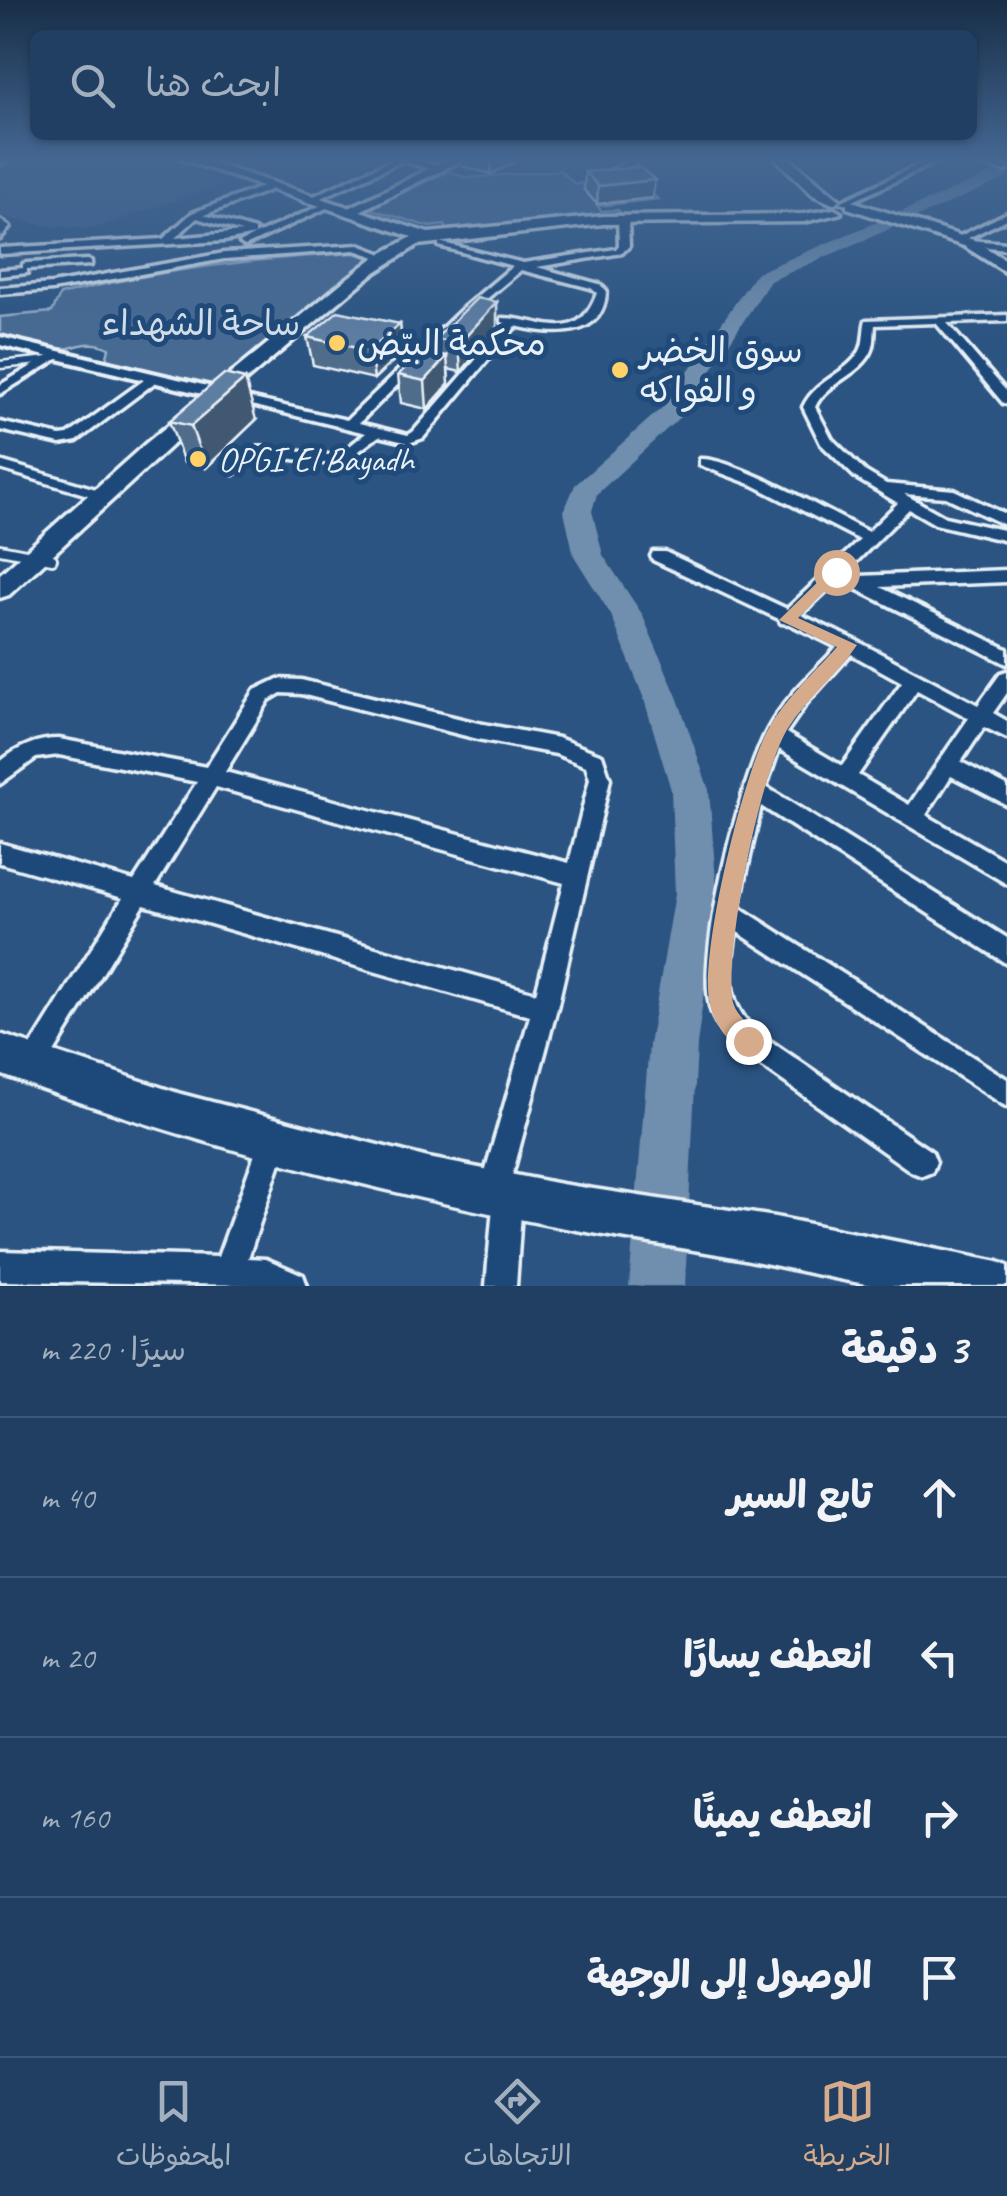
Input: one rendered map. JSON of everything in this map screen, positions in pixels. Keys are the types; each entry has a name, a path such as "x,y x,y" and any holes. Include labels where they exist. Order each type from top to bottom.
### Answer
{"main road":[{"path":"369,219 436,241"},
{"path":"0,589 43,557 388,258 411,243 624,223 767,224 784,219"},
{"path":"889,219 963,242 1007,268"},
{"path":"276,357 436,241"},
{"path":"0,614 98,494 229,396"},
{"path":"16,1060 206,1125 509,1197 781,1241 940,1278 998,1286"}],"street":[{"path":"148,266 160,242 189,219"},
{"path":"210,219 256,234"},
{"path":"224,256 256,234 293,219"},
{"path":"963,242 1002,219"},
{"path":"0,223 6,227 0,236"},
{"path":"350,425 467,310 518,267 619,251 624,246 624,223"},
{"path":"0,251 256,234"},
{"path":"436,241 595,286 602,292 598,308 574,329 549,330 498,318"},
{"path":"963,242 1007,246"},
{"path":"80,280 95,246"},
{"path":"0,292 224,256 356,247 388,258"},
{"path":"14,290 37,248"},
{"path":"0,273 87,262"},
{"path":"467,310 482,314"},
{"path":"1007,318 870,322 863,356 810,400 817,427 846,464 940,521 1007,536"},
{"path":"938,319 1006,397"},
{"path":"0,340 53,357 156,378 400,440 412,438 514,322"},
{"path":"0,390 53,357"},
{"path":"407,368 426,372"},
{"path":"445,376 464,380"},
{"path":"0,426 60,440 72,438 156,378"},
{"path":"233,470 259,451 340,461 374,432"},
{"path":"705,462 758,482 870,539"},
{"path":"0,465 98,494"},
{"path":"885,488 949,493 1007,522"},
{"path":"787,620 907,503"},
{"path":"659,556 787,620 849,645 1007,730"},
{"path":"836,572 1007,657"},
{"path":"854,582 1007,576"},
{"path":"849,645 784,719 774,736 755,792 726,912 720,999 730,1024 922,1162"},
{"path":"914,816 1007,678"},
{"path":"846,776 914,680"},
{"path":"16,1060 142,891 262,695 288,684 584,754 600,767 545,1008 509,1197 501,1286"},
{"path":"774,736 1007,874"},
{"path":"0,775 26,751 64,747 211,778 578,876"},
{"path":"951,766 1007,796"},
{"path":"755,792 1007,952"},
{"path":"0,853 545,1008"},
{"path":"726,912 1007,1094"},
{"path":"228,1272 273,1142"},
{"path":"0,1266 116,1276 266,1274 292,1286"}],"lane":[{"path":"0,366 53,357"},
{"path":"0,549 43,557"}],"shaded area":[{"path":"14,219 121,219 92,229"}],"green space":[{"path":"403,219 570,219 447,231 445,225 429,227"},
{"name":"ساحة الشهداء","path":"355,253 375,260 222,381 207,384 106,360 109,348 100,345 55,349 0,334 0,317 52,312 60,295 96,286 206,266"}],"building":[{"path":"477,298 497,302 459,344 435,339"},
{"path":"338,311 400,324 370,351 307,337"},
{"path":"421,352 447,356 425,381 398,375"},
{"path":"224,374 245,379 191,426 169,421"}],"waterway":[{"path":"657,1286 673,1045 696,894 690,790 661,699 626,614 589,556 578,511 585,491 673,411 763,277 898,219"}],"place":[{"name":"محكمة البيّض","path":"337,343"},
{"name":"سوق الخضر و الفواكه","path":"620,370"},
{"name":"OPGI El Bayadh","path":"198,459"}],"route":[{"path":"748,1041 730,1024 720,999 726,912 755,792 774,736 784,719 849,645 787,620 836,572"}]}
